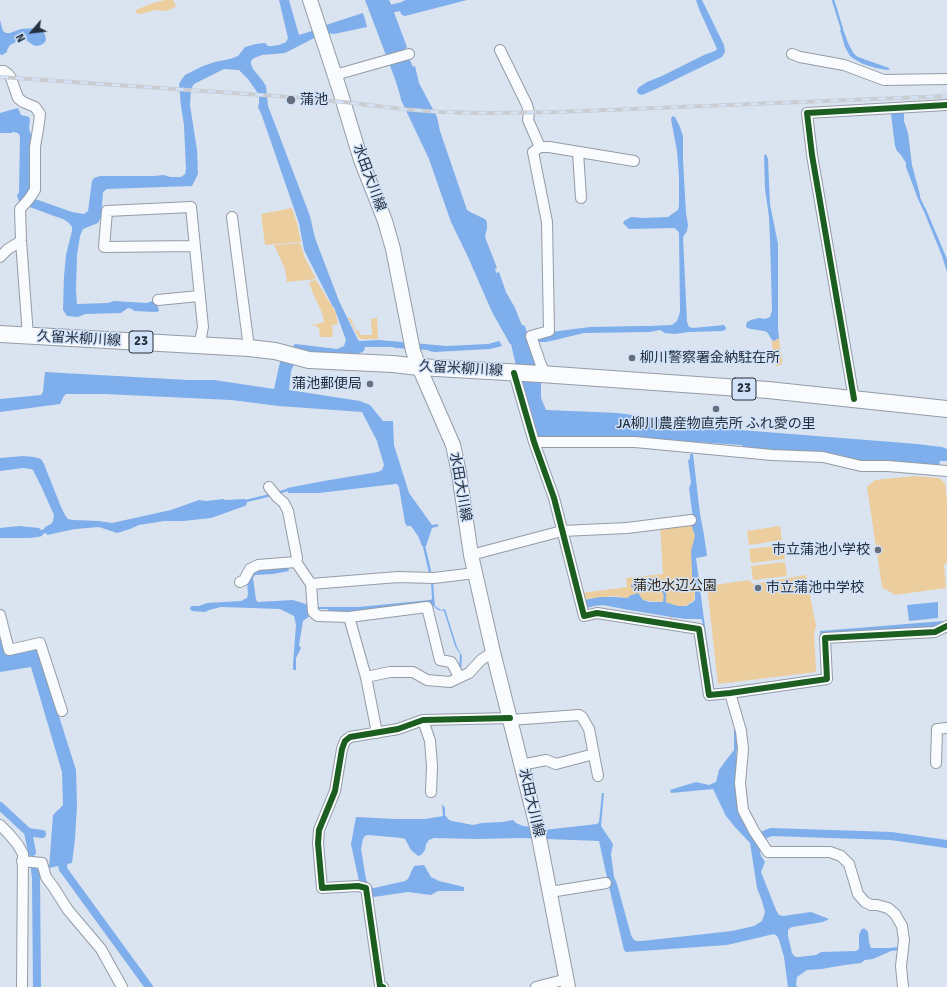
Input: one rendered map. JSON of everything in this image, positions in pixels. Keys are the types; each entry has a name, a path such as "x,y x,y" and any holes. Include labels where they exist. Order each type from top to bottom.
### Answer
{"main road":[{"name":"水田大川線","path":"310,0 361,160 385,221 393,249 412,346 419,367 453,445 459,473 471,555 493,652 537,827 567,983"},
{"name":"久留米柳川線","path":"0,334 249,348 276,351 308,360 393,364 768,390 947,409"}],"street":[{"path":"500,50 527,105 529,112 528,120 540,148"},
{"path":"335,75 409,54"},
{"path":"792,54 800,57 844,65 884,80 947,79"},
{"path":"0,71 4,71 11,78 18,98 35,107 40,114 35,147 35,190 20,209 28,336"},
{"path":"854,399 812,155 807,113 947,105"},
{"path":"544,375 531,336 549,332 547,222 533,152 540,148 549,147 634,161"},
{"path":"578,152 581,198"},
{"path":"194,246 104,247 107,211 191,207 203,327 199,346"},
{"path":"232,217 249,348"},
{"path":"0,257 8,249 21,241"},
{"path":"158,300 199,296"},
{"path":"515,373 534,442 554,498 584,616 597,613 699,629 709,695 827,679 825,638 935,632 947,626"},
{"path":"534,442 635,442 772,455 823,457 861,466 888,466 947,471"},
{"path":"269,487 284,503 288,511 297,558 296,562 311,584 313,612 318,616 349,617 427,607 440,660 451,662 454,665 459,677"},
{"path":"471,555 562,531 627,528 691,520"},
{"path":"240,582 244,580 250,569 258,565 296,562"},
{"path":"311,584 398,577 434,578 475,573"},
{"path":"0,615 9,650 40,643 62,711"},
{"path":"349,617 366,677 377,734"},
{"path":"366,677 390,672 413,672 427,680 450,682 455,681 459,677 469,673 481,660 493,652"},
{"path":"730,693 741,731 743,749 740,783 743,810 754,831 768,852 830,852 842,856 849,864 858,894 865,902 871,905 888,908 895,914 902,926 904,940 901,966 903,987"},
{"path":"383,987 380,986 366,888 358,886 322,888 318,843 319,830 335,791 345,741 350,737 398,730 423,720 510,719 579,715 582,717 589,729 598,776"},
{"path":"423,720 430,741 432,766 430,792"},
{"path":"936,763 937,730 947,728"},
{"path":"522,765 546,760 556,764 594,754"},
{"path":"0,825 18,845 23,854 22,987"},
{"path":"22,861 42,863 46,877 68,910 101,949 122,987"},
{"path":"550,892 606,883"},
{"path":"536,987 567,983"}],"green space":[{"path":"165,0 173,0 176,6 178,6 166,11 156,10 141,14 136,13 136,10"},
{"path":"292,208 301,242 265,245 261,214"},
{"path":"300,243 305,258 316,279 287,282 285,269 274,245"},
{"path":"316,280 335,311 338,324 332,325 333,337 320,337 319,328 315,325 312,326 312,325 324,322 322,313 309,282"},
{"path":"350,317 356,331 359,331 360,335 372,335 371,319 377,318 378,339 360,339 348,318"},
{"path":"779,338 782,364 776,366 772,340 774,341"},
{"path":"915,476 939,478 945,483 947,499 947,563 944,564 946,588 895,595 882,587 867,487 875,480"},
{"name":"蒲池水辺公園","path":"693,521 696,537 692,550 692,582 695,591 694,600 683,606 667,603 667,606 672,607 674,610 672,620 669,620 671,612 669,612 669,608 664,607 665,602 643,600 639,595 628,598 614,596 583,598 582,593 627,587 626,578 663,574 660,525"},
{"path":"780,526 782,540 749,545 747,531"},
{"path":"783,545 785,559 751,563 749,549"},
{"path":"785,562 787,576 753,580 751,566"},
{"path":"806,575 816,626 814,635 816,672 718,684 707,586 749,580 753,584"}],"water":[{"path":"279,0 289,0 299,35 363,13 367,27 334,34 328,33 316,37 285,53 262,55 251,61 253,69 266,86 268,106 310,216 315,238 339,301 357,338 359,341 379,340 447,346 488,344 499,341 502,346 490,349 435,352 392,347 365,347 364,351 358,354 313,353 295,362 291,371 289,390 360,401 370,405 383,421 393,421 394,445 409,493 432,525 437,524 439,526 432,528 426,546 422,546 418,536 411,526 407,526 405,523 399,487 397,484 319,493 288,493 287,488 378,472 382,470 384,465 377,441 362,412 279,406 231,400 105,394 66,394 60,404 0,412 0,399 41,395 43,392 45,372 188,380 214,380 274,389 280,362 295,344 337,349 344,346 346,340 334,307 304,250 299,223 258,107 259,97 248,79 239,70 224,69 194,84 191,89 190,105 197,150 198,174 192,186 107,189 103,192 101,217 98,223 83,229 80,236 77,255 77,304 108,303 114,301 147,303 155,300 159,310 156,312 134,311 128,308 121,313 85,314 78,317 67,316 63,310 64,276 66,255 72,227 63,219 27,206 19,201 17,196 19,192 20,136 18,133 13,132 0,133 0,113 18,108 21,115 29,117 29,128 32,139 29,162 32,168 35,199 72,212 84,214 88,211 92,181 94,178 100,176 164,175 170,177 181,177 185,174 186,169 184,125 179,84 185,75 203,66 238,56 245,47 265,43 268,46 272,46 286,42 288,38"},
{"path":"365,0 389,0 390,2 407,47 405,49 413,67 415,66 419,83 437,117 440,131 467,210 485,219 487,222 485,237 497,268 495,269 496,273 499,272 506,292 522,325 525,326 541,381 541,398 546,410 618,413 728,429 942,447 947,449 947,461 940,461 939,466 869,463 798,452 744,448 742,445 634,438 537,438 522,392 511,344 492,312 451,222 429,159 401,100 395,79"},
{"path":"406,0 467,0 405,16 402,15 399,10 400,4"},
{"path":"696,0 702,0 724,45 725,52 722,57 656,89 642,95 639,94 637,90 639,87 647,82 717,49"},
{"path":"0,20 3,31 6,33 21,29 36,28 43,31 46,40 41,45 37,46 26,40 20,40 10,45 7,52 1,55"},
{"path":"843,29 854,54 858,57 890,69 887,70 876,68 863,64 850,56 845,47 840,30"},
{"path":"893,111 904,112 904,121 908,133 912,165 920,195 920,198 918,199 906,167 906,163 895,146 891,114"},
{"path":"673,116 680,127 683,136 684,178 688,225 687,231 683,237 687,322 689,327 693,328 724,325 726,328 725,330 675,334 665,333 660,330 650,332 584,333 546,342 537,342 535,334 590,327 672,325 677,321 680,312 679,233 674,228 629,229 623,223 631,217 668,217 678,210 679,176 677,151 671,119"},
{"path":"766,154 768,159 770,204 778,244 779,338 774,341 767,332 747,328 746,326 747,322 751,320 770,317 772,310 769,217 765,189 764,156"},
{"path":"925,207 947,259 947,272 923,209"},
{"path":"690,454 693,454 700,514 707,556 696,558 715,689 818,675 821,673 820,631 944,621 944,623 937,627 901,628 898,631 873,633 871,630 822,634 823,675 716,692 712,688 701,619 671,617 603,605 586,608 584,600 600,597 628,598 629,596 638,593 643,600 650,602 665,602 678,606 686,606 695,600 695,591 692,582 691,551 695,536 692,527 693,519 689,488 691,483 688,460 690,459"},
{"path":"23,456 41,459 61,507 68,519 112,523 171,510 199,500 245,499 247,504 211,518 183,521 164,521 139,525 117,533 99,527 75,529 47,535 46,533 42,536 29,538 0,538 0,528 19,526 39,528 41,530 53,521 54,515 33,470 23,468 0,471 0,458"},
{"path":"288,566 289,571 255,575 253,578 256,600 258,602 293,600 309,605 311,615 303,621 299,645 301,648 296,658 296,670 293,670 296,625 294,616 280,609 221,607 205,612 192,611 190,609 191,606 199,606 207,603 241,601 247,598 247,582 251,573 259,568"},
{"path":"431,582 433,582 435,606 441,610 445,609 457,647 462,656 461,672 459,672 460,654 455,646 444,611 438,610 431,604 352,613 329,612 328,609 316,609 316,607 358,607 430,600 432,599"},
{"path":"938,602 938,618 909,621 907,605"},
{"path":"0,635 5,655 38,648 76,770 77,805 72,863 49,868 53,815 63,805 62,772 31,667 0,672"},
{"path":"734,722 737,745 736,793 759,847 761,856 765,862 761,872 776,910 779,915 783,916 811,912 829,919 823,922 792,927 788,930 788,936 794,956 799,957 816,955 821,952 856,951 859,949 859,935 861,930 864,928 868,932 871,948 899,947 899,950 891,951 873,959 865,960 861,963 807,970 797,977 797,987 788,987 784,957 779,940 774,934 727,945 626,952 624,950 599,841 521,838 434,838 429,840 426,844 425,850 418,856 411,850 405,839 368,835 363,839 361,849 366,879 371,887 374,888 405,881 408,879 414,866 424,865 431,877 439,881 464,887 464,891 438,891 431,895 408,892 374,897 369,894 359,881 351,844 356,817 425,819 443,816 442,804 445,808 445,815 452,821 473,825 513,820 523,826 542,828 544,830 597,824 599,822 602,793 604,793 601,826 613,844 611,854 614,877 633,939 636,941 642,941 732,931 754,926 762,921 765,912 757,888 750,843 726,816 713,789 671,793 670,790 696,782 709,785 716,782 719,770 734,750"}],"waterway":[{"path":"382,11 428,0"},
{"path":"833,0 842,29"},
{"path":"918,196 925,211"},
{"path":"278,493 287,490"},
{"path":"246,501 271,495"},
{"path":"424,546 431,576"},
{"path":"632,586 658,586 664,592 664,605"},
{"path":"0,806 28,832 42,834"},
{"path":"28,832 32,852"},
{"path":"754,839 771,832 891,836 947,844"},
{"path":"63,869 64,855"},
{"path":"62,865 63,869 149,987"},
{"path":"35,870 37,987"}],"railway":[{"path":"0,77 291,97 438,112 559,112 947,96"}],"cycle path":[{"path":"854,399 812,155 807,113 947,105"},
{"path":"514,373 534,442 554,498 584,616 597,613 699,629 709,695 827,679 825,638 935,632 947,626"},
{"path":"383,987 380,986 366,888 358,886 322,888 318,843 319,830 335,791 342,749 345,741 350,737 398,729 423,720 510,718"}],"place":[{"name":"蒲池","path":"291,100"},
{"name":"柳川警察署金納駐在所","path":"632,358"},
{"name":"蒲池郵便局","path":"370,384"},
{"name":"JA柳川農産物直売所 ふれ愛の里","path":"716,409"},
{"name":"市立蒲池小学校","path":"878,550"},
{"name":"市立蒲池中学校","path":"758,588"}]}
